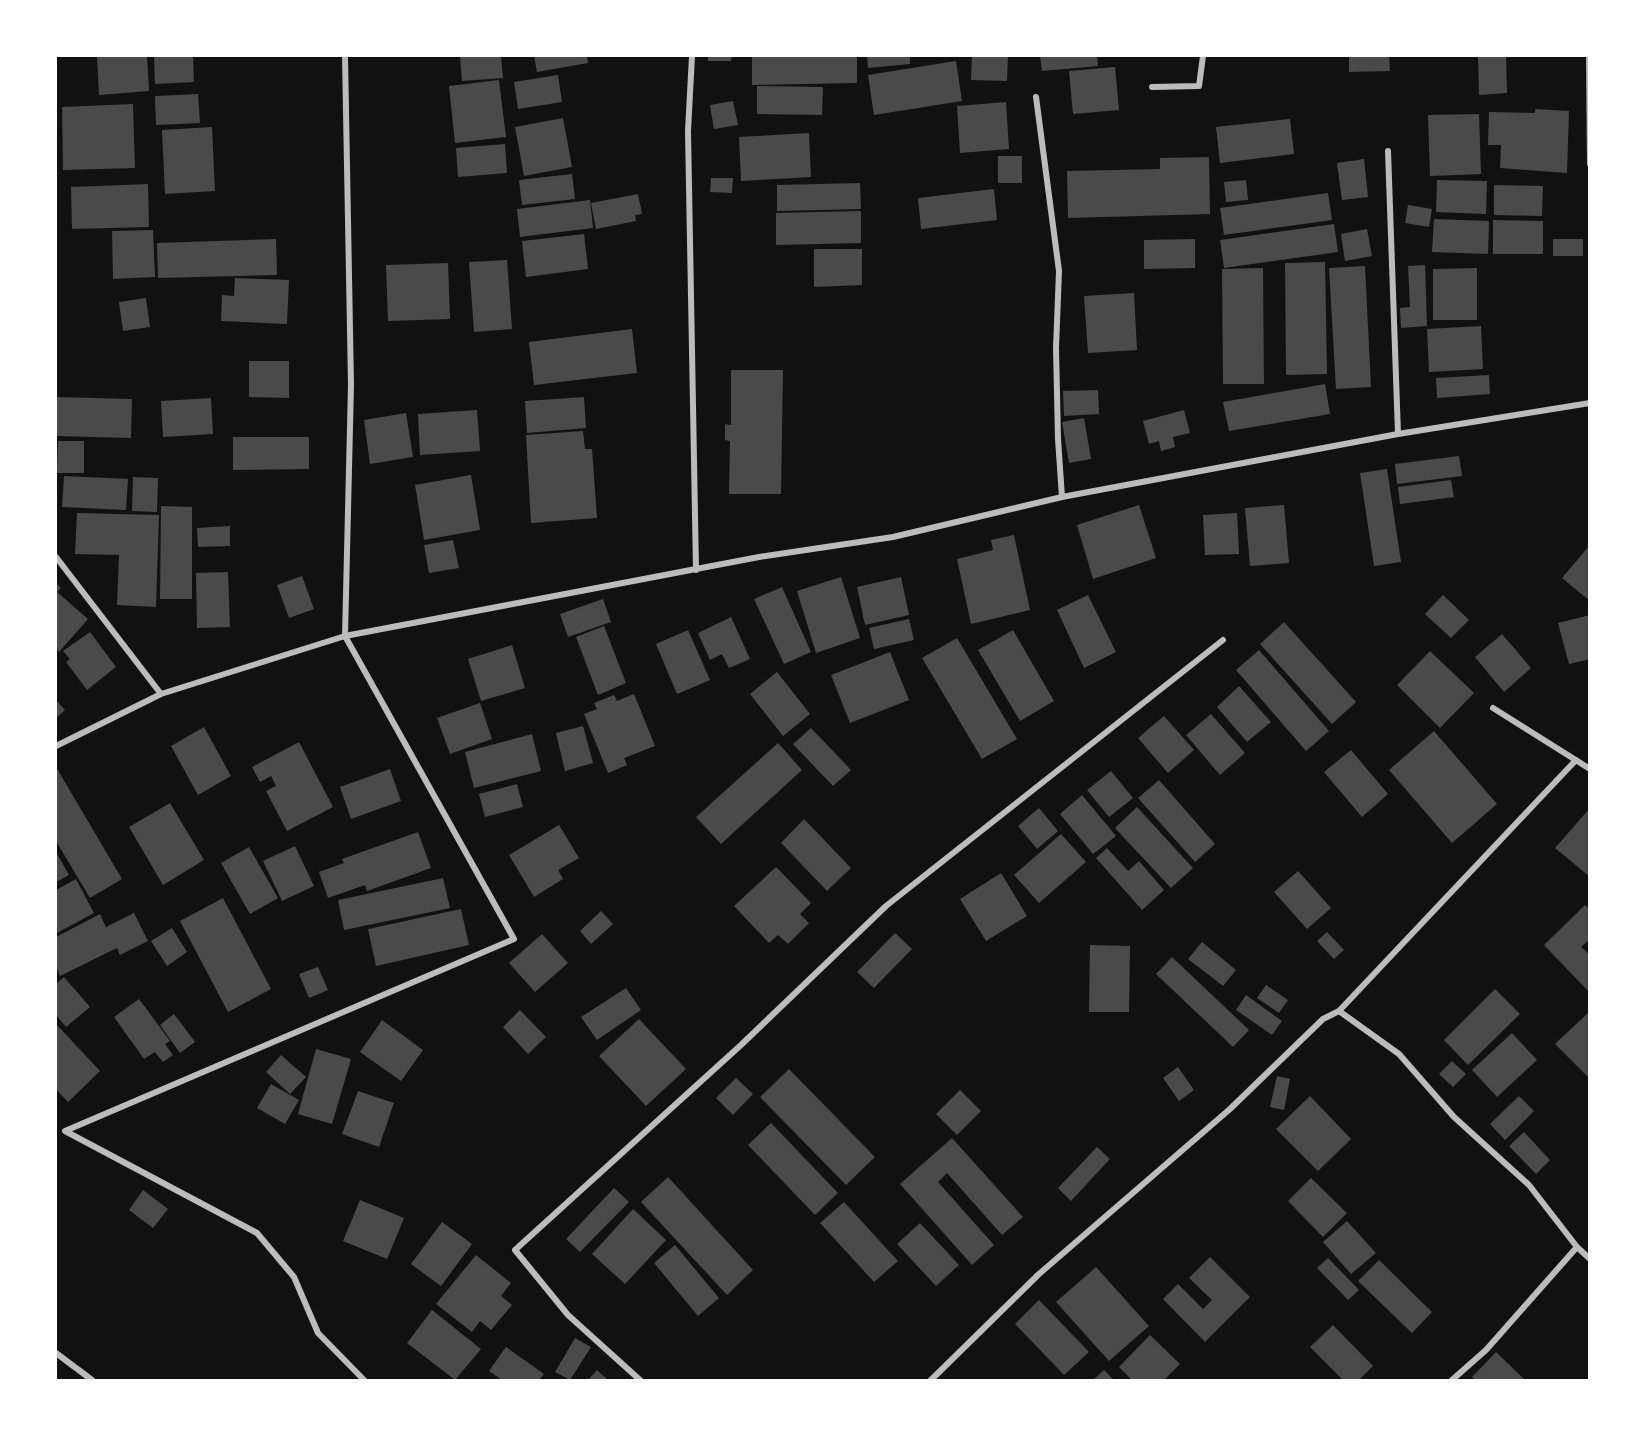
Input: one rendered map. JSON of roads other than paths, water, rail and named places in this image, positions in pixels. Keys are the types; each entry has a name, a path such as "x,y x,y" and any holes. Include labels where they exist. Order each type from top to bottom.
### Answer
{"street":[{"path":"64,1131 514,939 345,636 351,385 345,56"},
{"path":"692,56 688,131 696,570"},
{"path":"1152,87 1199,86 1203,56"},
{"path":"1589,56 1590,164"},
{"path":"1036,97 1059,271 1056,360 1062,497"},
{"path":"1388,151 1398,434"},
{"path":"56,746 162,694 345,636 759,557 893,537 1062,497 1398,434 1590,403"},
{"path":"56,557 162,694"},
{"path":"639,1380 568,1315 515,1250 741,1045 886,906 1223,640"},
{"path":"1493,708 1590,769"},
{"path":"931,1380 1039,1274 1230,1109 1323,1019 1339,1011 1576,760"},
{"path":"1339,1011 1399,1054 1454,1117 1529,1185 1577,1247 1590,1259"},
{"path":"56,1127 257,1233 294,1277 318,1333 364,1380"},
{"path":"1452,1380 1486,1350 1577,1247"},
{"path":"56,1353 92,1380"}]}
